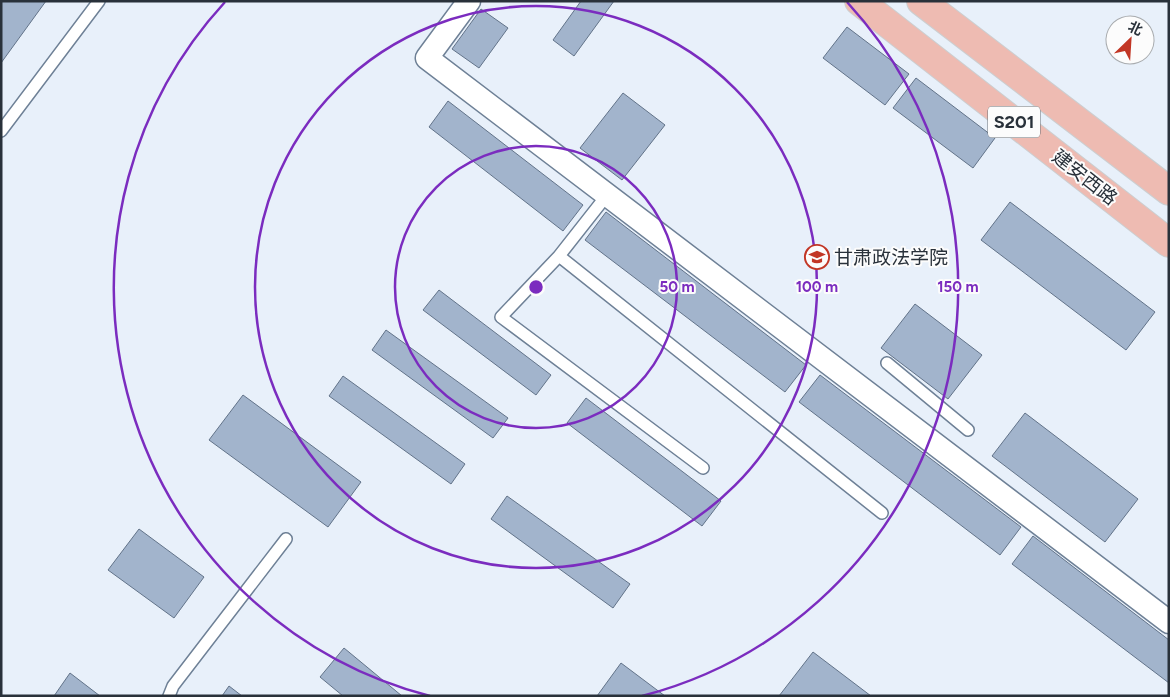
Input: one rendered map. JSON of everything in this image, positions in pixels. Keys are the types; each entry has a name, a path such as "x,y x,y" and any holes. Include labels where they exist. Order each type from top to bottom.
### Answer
{"main road":[{"name":"建安西路","path":"859,1 1169,243"},
{"name":"建安西路","path":"921,1 1169,191"}],"street":[{"path":"469,1 427,58 1169,622"}],"lane":[{"path":"1,131 99,1"},
{"path":"607,195 559,256 501,317 703,468"},
{"path":"559,256 882,513"},
{"path":"887,363 968,430"},
{"path":"169,696 173,686 286,539"}],"building":[{"path":"1,1 46,1 1,63"},
{"path":"581,1 614,1 574,56 553,40"},
{"path":"481,9 508,28 479,68 452,49"},
{"path":"847,27 909,74 885,105 823,58"},
{"path":"916,78 995,138 973,168 893,108"},
{"path":"623,93 665,125 622,180 580,148"},
{"path":"448,101 583,205 563,231 429,127"},
{"path":"1010,202 1155,312 1126,350 981,240"},
{"path":"606,212 806,365 785,392 585,240"},
{"path":"439,290 551,375 536,395 423,310"},
{"path":"915,304 982,355 948,399 881,348"},
{"path":"386,330 508,418 493,438 372,350"},
{"path":"820,375 1021,527 1000,555 799,402"},
{"path":"343,376 465,464 451,484 329,396"},
{"path":"243,395 361,482 328,527 209,440"},
{"path":"586,398 721,501 702,526 567,423"},
{"path":"1025,413 1138,499 1105,542 992,456"},
{"path":"507,496 630,584 613,608 491,519"},
{"path":"139,529 204,577 174,618 108,570"},
{"path":"1033,536 1169,640 1169,683 1012,564"},
{"path":"344,648 402,696 343,696 320,677"},
{"path":"813,652 871,696 779,696"},
{"path":"621,663 665,696 597,696"},
{"path":"70,673 100,696 54,696"},
{"path":"229,686 242,696 222,696"}],"place":[{"name":"甘肃政法学院","path":"817,257"}]}
